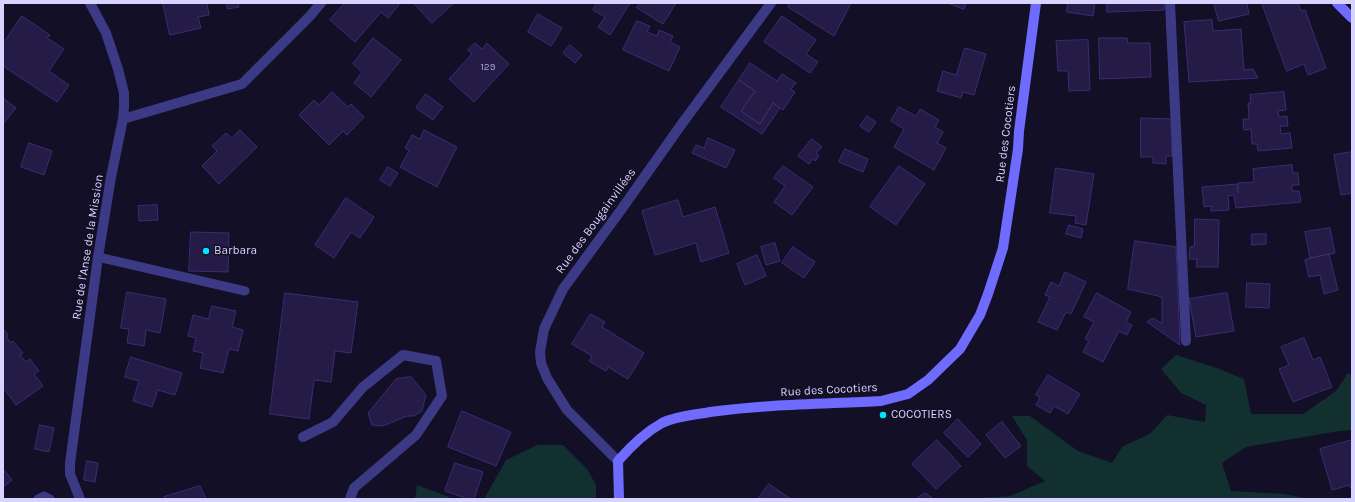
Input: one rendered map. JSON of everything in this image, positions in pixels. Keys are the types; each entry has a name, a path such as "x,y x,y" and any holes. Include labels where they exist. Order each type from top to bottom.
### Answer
{"street":[{"name":"Rue de l'Anse de la Mission","path":"80,499 70,474 70,462 98,257 111,177 123,119 124,93 106,33 90,3"},
{"path":"123,119 242,84 310,16 321,3"},
{"name":"Rue des Bougainvillées","path":"618,461 567,410 547,378 541,363 540,352 544,329 563,289 771,3"},
{"name":"Rue des Cocotiers","path":"618,461 632,445 647,433 663,423 678,417 738,408 799,403 881,401 908,394 928,380 960,349 980,315 1003,248 1018,149 1019,131 1036,3"},
{"path":"1170,3 1186,341"},
{"path":"1337,3 1352,18"},
{"path":"303,437 333,422 363,387 403,355 436,361 442,396 416,435 354,488 350,499"},
{"path":"618,461 619,499"}],"lane":[{"path":"98,257 245,292"},
{"path":"38,499 44,496 50,499"}],"green space":[{"path":"1176,355 1217,368 1244,379 1251,414 1303,414 1336,391 1348,373 1352,376 1352,430 1246,447 1222,463 1231,491 1284,494 1311,499 964,499 1010,496 1045,481 1027,466 1027,440 1012,416 1030,416 1078,451 1112,463 1122,447 1151,433 1167,415 1205,422 1206,405 1181,393 1161,369"},
{"path":"537,445 563,445 587,469 596,485 596,499 484,499 506,460"},
{"path":"417,485 454,499 415,499"}],"building":[{"path":"163,3 207,3 209,15 198,17 201,28 170,35"},
{"path":"226,3 238,3 239,7 228,9"},
{"path":"345,3 397,3 399,5 388,18 381,12 355,42 330,20"},
{"path":"414,3 454,3 432,23"},
{"path":"597,3 630,3 610,35 598,27 605,17 593,10"},
{"path":"640,3 676,3 663,24 637,8"},
{"path":"790,3 851,3 834,36 788,7"},
{"path":"948,3 966,3 964,9"},
{"path":"1068,3 1095,3 1093,16 1067,12"},
{"path":"1107,3 1164,3 1164,10 1107,12"},
{"path":"1214,3 1247,3 1249,14 1219,21"},
{"path":"1262,3 1298,3 1301,11 1305,10 1326,68 1308,75 1304,64 1287,71"},
{"path":"538,14 562,28 551,46 528,32"},
{"path":"22,16 50,35 47,38 64,49 49,71 69,85 57,102 3,66 3,44"},
{"path":"782,16 816,40 806,54 818,62 810,73 764,42"},
{"path":"1212,20 1213,31 1241,29 1244,70 1253,69 1258,78 1189,82 1184,22"},
{"path":"637,21 650,26 647,32 657,36 659,30 673,36 670,42 680,47 669,71 623,50"},
{"path":"373,38 401,60 371,97 354,83 362,72 353,64"},
{"path":"1099,38 1127,38 1128,43 1150,43 1151,77 1100,79"},
{"path":"1088,40 1090,90 1069,91 1068,71 1058,71 1056,41"},
{"path":"475,43 482,49 487,43 509,64 474,102 449,79 472,54 468,50"},
{"path":"570,45 582,55 575,63 563,53"},
{"path":"965,48 986,54 974,95 963,92 961,98 937,91 943,71 956,75"},
{"path":"750,63 777,81 782,74 796,83 791,89 795,92 783,110 773,103 760,124 741,111 755,91 739,80"},
{"path":"739,80 755,91 741,111 760,124 773,103 780,108 762,134 721,107"},
{"path":"332,92 348,107 351,104 364,117 347,135 343,131 329,145 299,115 314,100 319,105"},
{"path":"1284,92 1286,110 1278,111 1279,117 1287,116 1288,126 1280,126 1281,134 1290,133 1292,148 1258,151 1257,144 1252,144 1251,129 1244,130 1243,119 1249,119 1248,103 1251,103 1250,95"},
{"path":"426,94 443,107 433,120 416,108"},
{"path":"3,98 16,108 3,124"},
{"path":"899,107 916,116 920,109 939,120 935,127 943,132 937,143 946,148 934,170 894,147 904,129 891,121"},
{"path":"867,116 876,122 869,132 860,126"},
{"path":"1141,118 1172,119 1172,156 1166,156 1166,164 1153,163 1153,157 1141,157"},
{"path":"240,130 257,147 219,184 202,166 217,151 212,146 226,133 232,138"},
{"path":"424,130 457,147 437,187 400,167 409,151 405,148 412,135 420,139"},
{"path":"708,138 735,150 726,168 692,153 696,145 704,148"},
{"path":"812,139 822,147 816,153 819,156 815,161 813,159 809,164 798,156"},
{"path":"29,143 52,151 44,175 21,167"},
{"path":"845,149 868,159 863,172 839,162"},
{"path":"1352,152 1352,193 1341,195 1334,155"},
{"path":"1292,165 1293,173 1298,173 1299,185 1292,185 1292,191 1299,191 1301,202 1236,208 1234,195 1228,196 1229,210 1211,211 1211,206 1204,207 1202,187 1237,184 1238,193 1238,183 1254,182 1253,169"},
{"path":"783,166 813,187 792,215 774,202 785,186 774,178"},
{"path":"899,166 925,184 896,225 870,207"},
{"path":"388,167 398,173 390,186 380,180"},
{"path":"1056,168 1094,174 1086,225 1075,223 1076,216 1050,213"},
{"path":"346,198 374,217 360,238 351,232 334,258 315,245"},
{"path":"678,200 683,217 715,207 729,253 701,262 696,243 655,255 642,211"},
{"path":"157,205 158,220 139,221 138,206"},
{"path":"1195,219 1219,220 1218,267 1196,267 1197,259 1189,259 1190,247 1194,246"},
{"path":"1069,225 1083,229 1081,238 1066,234"},
{"path":"1330,228 1335,253 1310,258 1305,232"},
{"path":"191,232 229,233 228,272 189,271"},
{"path":"1252,234 1266,234 1266,244 1252,245"},
{"path":"1135,241 1176,247 1180,345 1147,322 1152,318 1162,323 1162,297 1128,289"},
{"path":"775,243 780,261 766,265 761,247"},
{"path":"793,247 815,262 804,278 782,263"},
{"path":"1329,254 1338,290 1324,294 1320,275 1309,277 1305,260"},
{"path":"757,255 766,276 745,285 737,264"},
{"path":"1065,272 1086,282 1071,314 1066,312 1057,330 1038,322 1050,297 1045,295 1051,282 1059,286"},
{"path":"1247,283 1270,284 1269,308 1246,307"},
{"path":"127,292 166,299 160,333 146,330 144,346 127,343 129,329 121,328"},
{"path":"285,293 358,302 351,353 335,351 331,382 314,380 309,419 270,414"},
{"path":"1097,293 1131,312 1126,322 1132,325 1127,335 1119,331 1103,362 1083,352 1089,341 1085,339 1094,322 1084,317"},
{"path":"1227,293 1234,331 1196,337 1189,299"},
{"path":"212,306 236,311 232,327 243,330 238,351 229,349 223,373 200,368 203,353 193,351 196,338 188,336 193,315 208,319"},
{"path":"591,314 605,322 602,327 644,353 628,379 608,367 606,371 589,361 592,356 572,344"},
{"path":"3,328 8,335 7,337 10,343 13,341 23,353 20,355 26,362 30,359 39,371 34,374 43,386 16,405 5,390 3,391"},
{"path":"1304,338 1313,360 1320,357 1332,387 1293,402 1279,369 1289,365 1281,347"},
{"path":"131,357 182,373 175,395 158,390 152,407 133,401 139,381 125,377"},
{"path":"1048,375 1080,394 1068,414 1054,406 1050,413 1036,405 1040,397 1036,395"},
{"path":"411,377 426,395 422,411 414,416 407,416 383,426 372,425 368,413 396,379"},
{"path":"462,411 511,432 496,466 448,447"},
{"path":"958,419 981,444 968,457 944,433"},
{"path":"1002,422 1021,446 1005,458 986,435"},
{"path":"40,425 54,428 49,452 35,449"},
{"path":"937,440 961,466 936,489 912,464"},
{"path":"1352,440 1352,489 1350,485 1332,490 1320,449"},
{"path":"87,461 98,463 95,482 84,480"},
{"path":"455,463 483,472 474,499 468,499 445,491"},
{"path":"3,469 12,480 3,487"},
{"path":"769,484 791,499 758,499"},
{"path":"200,486 206,499 165,499 164,497"},
{"path":"925,493 934,499 916,499"}],"place":[{"name":"Barbara","path":"206,251"},
{"name":"COCOTIERS","path":"883,415"}]}
